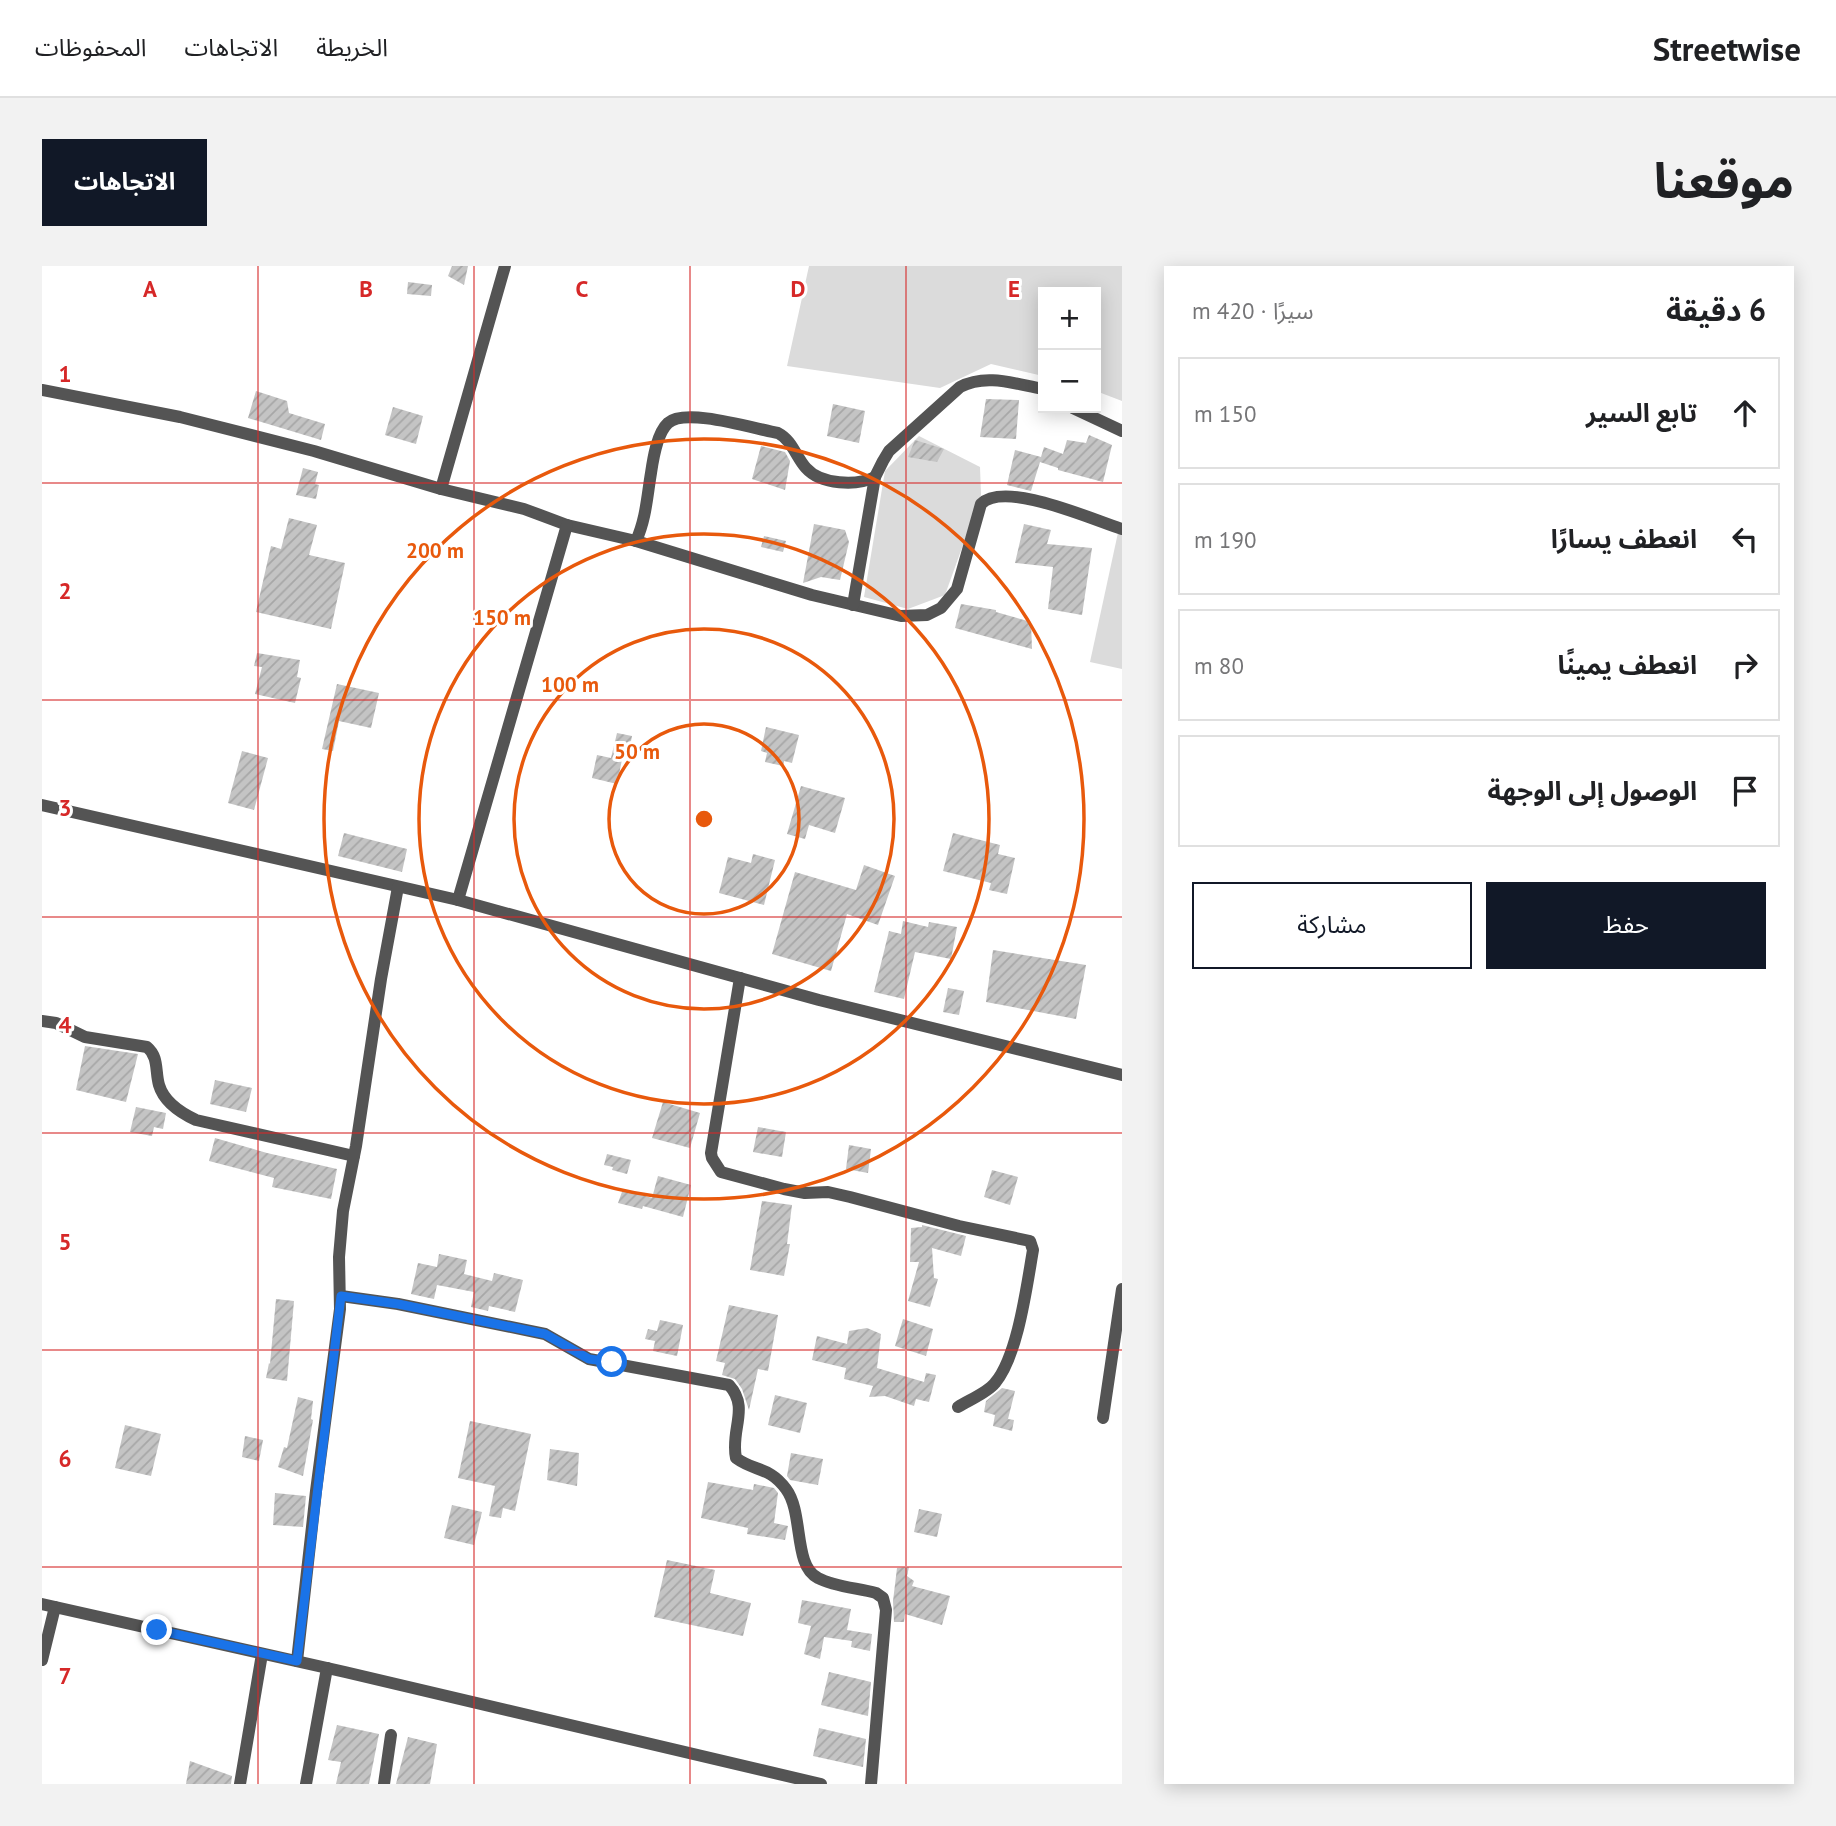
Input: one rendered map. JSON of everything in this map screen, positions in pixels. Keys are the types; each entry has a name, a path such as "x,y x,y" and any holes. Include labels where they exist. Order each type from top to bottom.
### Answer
{"street":[{"path":"441,489 505,266"},
{"path":"853,605 875,477 889,451 960,387 972,380 988,379 1038,388"},
{"path":"42,390 193,420 314,451 441,489 524,509 567,525 636,541 711,566 901,616 927,615 941,608 957,589 981,504 986,499 1000,495 1049,503 1122,529"},
{"path":"1084,413 1122,431"},
{"path":"636,541 645,517 651,470 661,433 673,419 693,416 778,433 788,441 807,470 814,474 849,484 858,484 875,477"},
{"path":"457,900 567,525"},
{"path":"42,805 457,900 951,1034 1122,1075"},
{"path":"297,1661 341,1296 339,1257 343,1211 398,887"},
{"path":"740,978 711,1153 721,1172 805,1193 828,1192 959,1226 1030,1241 1033,1250 1022,1315 1006,1361 995,1384 958,1407"},
{"path":"42,1021 56,1023 85,1037 147,1047 154,1054 163,1094 175,1107 196,1120 274,1140 354,1156"},
{"path":"1104,1418 1122,1289"},
{"path":"341,1296 398,1304 545,1334 589,1359 729,1385 740,1404 734,1449 736,1458 774,1476 788,1490 795,1506 806,1568 820,1580 876,1593 883,1598 886,1610 870,1784"},
{"path":"42,1660 48,1606 297,1661 821,1784"},
{"path":"240,1784 262,1654"},
{"path":"306,1784 327,1668"},
{"path":"384,1784 391,1735"}],"shaded area":[{"path":"809,266 1122,266 1122,401 1101,393 1101,287 1038,287 1038,375 991,364 940,388 787,366"},
{"path":"919,436 980,467 981,495 945,595 908,609 864,597 885,471"},
{"path":"1119,528 1122,529 1122,669 1090,662"}],"building":[{"path":"452,266 468,266 464,285 448,276"},
{"path":"408,282 432,285 431,296 407,294"},
{"path":"256,391 287,401 289,413 325,424 321,440 248,418"},
{"path":"986,399 1019,400 1016,439 980,437"},
{"path":"833,404 865,411 859,443 827,436"},
{"path":"393,407 423,416 416,444 385,435"},
{"path":"1089,435 1112,445 1103,482 1058,470 1040,462 1031,491 1007,485 1015,450 1041,457 1044,447 1063,454 1067,440 1086,443"},
{"path":"915,440 944,449 937,462 908,457"},
{"path":"761,446 785,452 790,461 785,490 752,479"},
{"path":"303,468 318,472 315,484 319,485 316,499 296,495"},
{"path":"289,518 317,525 309,555 345,563 331,629 256,612 271,546 281,549"},
{"path":"814,524 845,530 849,542 840,580 821,577 803,583"},
{"path":"1024,524 1051,530 1047,544 1092,548 1082,615 1048,609 1053,567 1015,563"},
{"path":"764,536 786,541 783,552 761,547"},
{"path":"961,604 996,610 1031,622 1032,649 955,628"},
{"path":"257,653 300,660 297,677 301,678 295,703 255,694 262,667 254,666"},
{"path":"337,684 379,693 371,728 339,721 333,751 322,749"},
{"path":"766,727 799,735 792,763 784,761 783,766 765,762 767,753 761,751"},
{"path":"617,733 632,736 630,746 625,745 617,784 592,778 597,755 611,758"},
{"path":"242,751 268,758 254,810 228,803"},
{"path":"801,786 845,798 835,833 809,825 805,839 787,834"},
{"path":"344,833 407,849 402,872 338,856"},
{"path":"953,833 1000,845 998,854 1015,858 1007,894 989,890 991,883 943,871"},
{"path":"753,854 775,860 764,905 719,893 728,857 751,863"},
{"path":"864,865 895,876 878,925 847,914 831,971 772,954 795,872 856,890"},
{"path":"903,921 928,927 929,922 957,927 951,959 915,952 904,999 874,992 889,931 901,934"},
{"path":"993,950 1086,965 1076,1019 986,1002"},
{"path":"948,988 964,991 959,1015 943,1012"},
{"path":"85,1046 138,1054 126,1102 76,1090"},
{"path":"215,1080 252,1088 246,1112 210,1104"},
{"path":"663,1102 700,1113 690,1148 652,1138"},
{"path":"136,1107 166,1113 163,1129 154,1127 152,1136 130,1132"},
{"path":"758,1127 786,1132 782,1157 753,1152"},
{"path":"215,1138 337,1169 331,1199 272,1187 274,1178 209,1161"},
{"path":"849,1145 871,1149 868,1173 846,1169"},
{"path":"607,1154 631,1160 627,1174 604,1165"},
{"path":"992,1170 1018,1177 1010,1205 984,1197"},
{"path":"658,1176 691,1185 683,1217 643,1206 642,1209 618,1203 623,1189 652,1198"},
{"path":"762,1201 792,1205 787,1244 790,1244 784,1276 750,1270"},
{"path":"922,1225 966,1236 961,1256 932,1248 934,1278 938,1279 930,1307 908,1301 919,1262 910,1262 911,1228"},
{"path":"439,1254 467,1260 464,1274 492,1281 494,1273 523,1280 515,1312 489,1306 488,1311 471,1307 474,1292 437,1285 434,1299 411,1294 418,1263 437,1267"},
{"path":"276,1299 294,1301 287,1381 266,1378 270,1364"},
{"path":"729,1305 778,1315 768,1371 758,1369 749,1410 742,1389 735,1379 722,1375 725,1363 716,1361"},
{"path":"903,1319 933,1329 926,1356 895,1346"},
{"path":"660,1320 683,1325 677,1356 653,1351 655,1341 645,1339 648,1329 657,1331"},
{"path":"867,1328 881,1334 877,1368 924,1382 926,1373 936,1375 929,1402 916,1399 914,1406 885,1396 869,1397 873,1386 844,1379 846,1368 812,1360 817,1336 847,1344 849,1331"},
{"path":"1002,1388 1015,1391 1008,1419 1014,1420 1012,1431 993,1426 995,1415 984,1412 986,1401"},
{"path":"775,1395 807,1403 800,1433 768,1425"},
{"path":"298,1397 313,1401 313,1420 303,1476 278,1467 284,1447 287,1448"},
{"path":"470,1421 531,1434 515,1511 503,1508 501,1518 489,1516 495,1486 458,1478"},
{"path":"125,1425 161,1434 151,1476 115,1468"},
{"path":"245,1436 263,1440 259,1461 242,1457"},
{"path":"550,1449 579,1453 577,1486 547,1480"},
{"path":"791,1453 823,1459 818,1485 790,1480 787,1476"},
{"path":"708,1482 753,1490 754,1484 774,1488 778,1493 774,1523 788,1526 785,1540 747,1534 748,1528 701,1518"},
{"path":"275,1493 306,1496 303,1527 273,1525"},
{"path":"452,1505 482,1512 474,1545 444,1538"},
{"path":"919,1509 942,1514 937,1537 914,1532"},
{"path":"667,1560 715,1570 710,1593 751,1603 743,1636 654,1617"},
{"path":"909,1567 907,1576 914,1581 912,1586 950,1596 942,1625 905,1614 904,1622 894,1622 893,1601 897,1568"},
{"path":"802,1600 851,1609 847,1630 872,1634 870,1651 851,1647 852,1641 824,1637 820,1659 804,1654 811,1626 798,1623"},
{"path":"829,1672 871,1682 868,1716 821,1705"},
{"path":"337,1725 379,1734 369,1784 336,1784 341,1762 328,1760"},
{"path":"819,1728 866,1739 863,1767 813,1756"},
{"path":"408,1737 437,1744 430,1784 396,1784"},
{"path":"190,1761 232,1776 231,1784 186,1784"}],"route":[{"path":"157,1630 297,1661 341,1296 398,1304 545,1334 589,1359 612,1362"}]}
